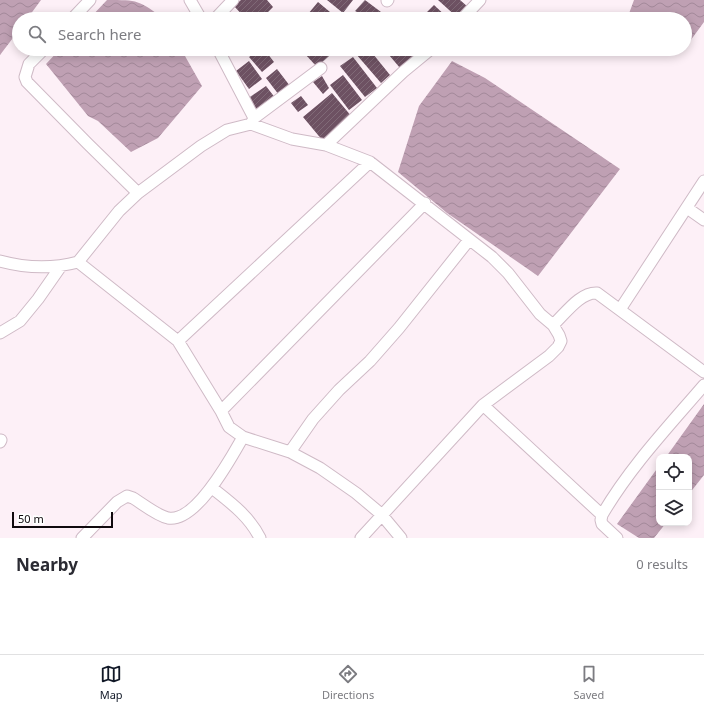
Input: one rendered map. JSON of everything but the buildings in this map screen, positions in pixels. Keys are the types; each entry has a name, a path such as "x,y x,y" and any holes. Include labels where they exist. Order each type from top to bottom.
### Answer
{"street":[{"path":"79,12 90,0"},
{"path":"190,0 197,12"},
{"path":"222,12 233,0"},
{"path":"469,12 480,0"},
{"path":"37,56 29,64 25,72 27,82 138,193"},
{"path":"221,56 252,121 292,139 326,145 370,162 492,257 525,293 540,314 553,325 561,341 558,347 549,356 483,405 381,514 361,538"},
{"path":"326,145 403,72 422,56"},
{"path":"0,261 43,267 61,266 78,262 119,211 138,193 201,146 227,130 252,121 321,68"},
{"path":"178,341 370,162"},
{"path":"621,308 704,182"},
{"path":"221,411 424,203"},
{"path":"687,208 704,220"},
{"path":"290,452 318,414 399,328 469,240"},
{"path":"78,262 178,341 221,411 229,427 243,437 290,452 320,468 356,493 381,514 401,538"},
{"path":"0,333 20,321 38,299 61,266"},
{"path":"553,325 589,292 597,293 621,308 704,372"},
{"path":"617,538 602,524 602,515 621,484 637,463 704,385"},
{"path":"483,405 602,515"},
{"path":"82,538 121,498 127,496 167,518 178,518 188,511 212,488 243,437"},
{"path":"212,488 238,508 254,526 260,538"}],"water":[{"path":"0,0 41,0 32,12 12,12 12,39 0,55"},
{"path":"107,0 125,0 138,2 154,12 96,12"},
{"path":"634,0 704,0 704,22 692,38 692,12 630,12"},
{"path":"53,56 185,56 202,86 158,138 131,152 98,121 88,116 46,64"},
{"path":"452,61 485,78 620,169 538,276 447,213 398,172 419,106"},
{"path":"704,404 704,475 692,490 692,454 668,454"},
{"path":"656,470 656,526 664,526 654,538 639,538 617,524"}]}
